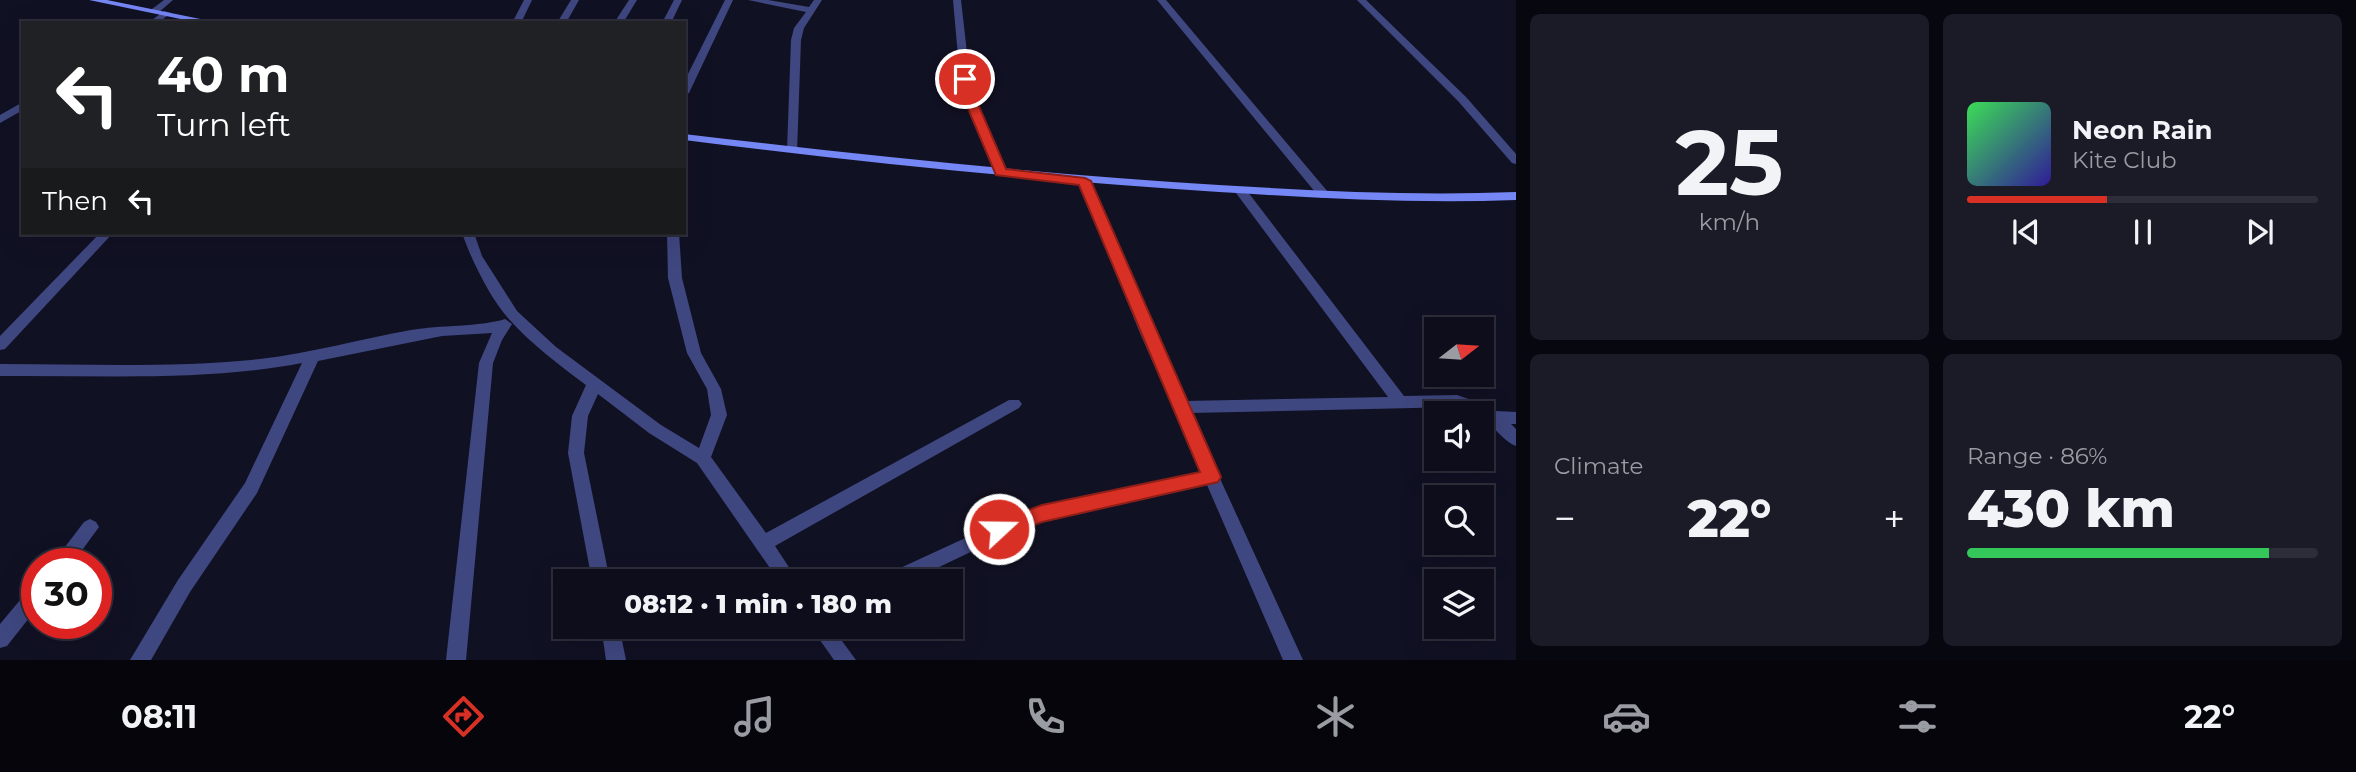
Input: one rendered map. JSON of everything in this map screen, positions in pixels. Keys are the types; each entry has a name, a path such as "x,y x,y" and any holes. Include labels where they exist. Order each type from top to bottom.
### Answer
{"street":[{"path":"93,0 206,21"},
{"path":"155,11 169,0"},
{"path":"517,21 528,0"},
{"path":"562,21 575,0"},
{"path":"619,21 633,0"},
{"path":"667,21 678,0"},
{"path":"686,89 729,0"},
{"path":"752,0 813,10"},
{"path":"793,150 796,40 799,28 818,0"},
{"path":"957,0 965,79 972,104 1001,172"},
{"path":"1161,0 1324,195"},
{"path":"1361,0 1462,99 1516,162"},
{"path":"155,21 167,13"},
{"path":"0,120 21,106"},
{"path":"686,137 1085,181 1324,195 1455,199 1516,196"},
{"path":"1085,181 1181,408 1293,660"},
{"path":"1240,190 1401,403"},
{"path":"0,345 105,235"},
{"path":"469,235 507,321 655,429 703,458 781,569"},
{"path":"673,235 675,278 694,352 714,389 719,415 703,458"},
{"path":"0,370 197,368 313,357 437,329 507,321"},
{"path":"456,660 484,374 495,339 507,321"},
{"path":"140,660 184,586 251,488 313,357"},
{"path":"595,383 580,416 576,453 599,569"},
{"path":"1181,408 1424,402"},
{"path":"764,543 1014,404"},
{"path":"1494,417 1516,418"},
{"path":"1494,417 1516,440"},
{"path":"916,569 1022,519 1211,477"},
{"path":"74,548 90,527"},
{"path":"0,639 21,613"},
{"path":"612,639 616,660"},
{"path":"829,639 846,660"}],"route":[{"path":"965,79 972,104 1001,172 1085,181 1147,333 1211,477 1042,514 999,529"}]}
